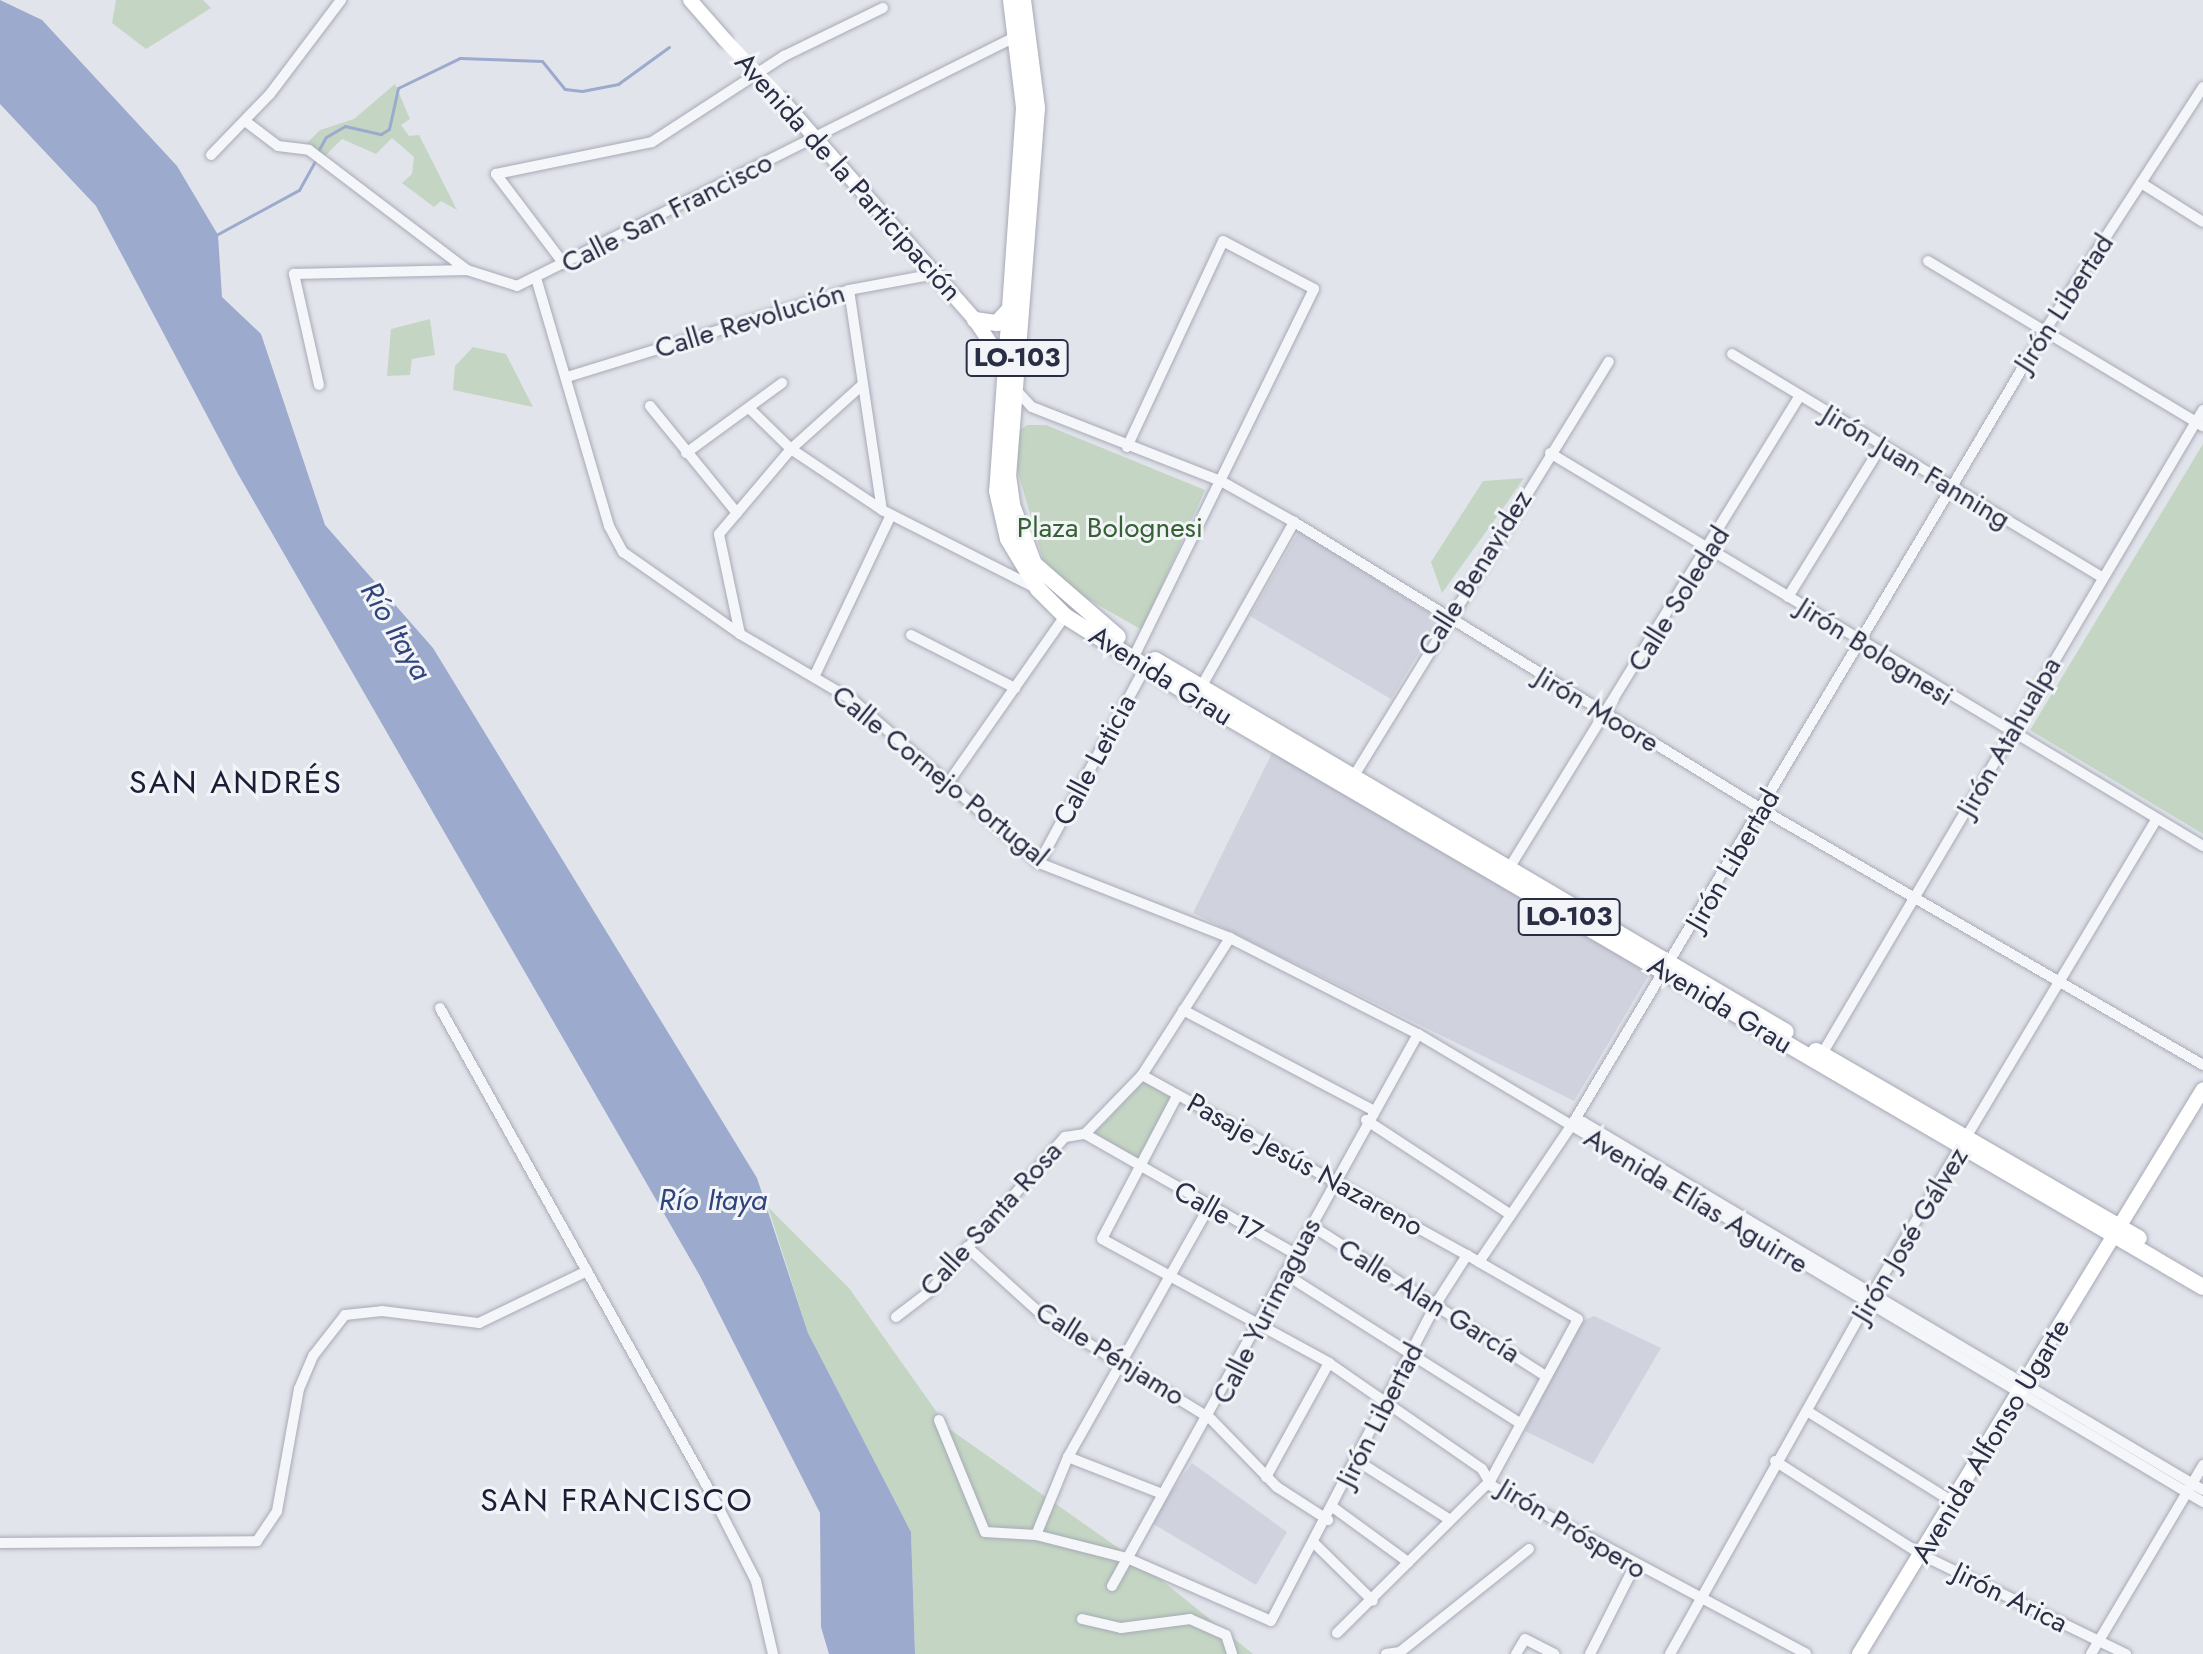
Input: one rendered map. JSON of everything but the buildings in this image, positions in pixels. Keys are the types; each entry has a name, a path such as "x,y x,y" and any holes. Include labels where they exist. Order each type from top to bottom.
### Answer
{"main road":[{"name":"Avenida de la Participación","path":"690,0 975,320 1001,359"},
{"name":"LO-103","path":"1011,0 1022,33 1037,108 1008,475 1034,564 1055,589 1142,658"},
{"name":"LO-103","path":"1001,359 1008,311 1024,108 1023,0"},
{"path":"975,320 997,323 1008,311"},
{"name":"Avenida Grau","path":"1001,359 997,491 1008,539 1038,589 1065,616 1670,967 1819,1059 2119,1233 2203,1287"},
{"name":"Avenida Alfonso Ugarte","path":"1859,1654 2119,1233 2203,1089"},
{"name":"Avenida Alfonso Ugarte","path":"2119,1233 2142,1211 2203,1107"},
{"name":"Avenida Grau","path":"2119,1233 2203,1274"}],"street":[{"path":"211,155 245,121 341,0"},
{"path":"564,264 496,174 652,142 784,56 883,8"},
{"name":"Calle San Francisco","path":"319,385 294,274 467,270 503,284 536,278 1022,33"},
{"name":"Jirón Libertad","path":"1479,1262 1573,1123 1670,967 1949,488 2044,332 2203,87"},
{"path":"245,121 278,146 309,150 467,270"},
{"path":"2141,183 2203,222"},
{"name":"Calle Leticia","path":"1039,863 1142,658 1221,481 1314,289 1223,241 1127,447"},
{"path":"1928,261 2199,424"},
{"name":"Calle Revolución","path":"567,377 849,290 935,274"},
{"name":"Calle Cornejo Portugal","path":"536,278 615,541 740,634 878,719 1039,863 1230,938 1418,1034 1573,1123"},
{"path":"814,677 887,512 861,386 849,290"},
{"name":"Jirón Juan Fanning","path":"1732,354 1880,448 2101,577"},
{"name":"Jirón Moore","path":"1001,359 1014,387 1032,407 1127,447 1221,481 1294,522 1763,810 2203,1065"},
{"name":"Calle Benavidez","path":"1350,782 1446,618 1609,362"},
{"path":"686,453 782,383"},
{"path":"740,634 719,539 791,449 861,386"},
{"name":"Calle Soledad","path":"1505,874 1709,551 1799,397"},
{"path":"650,406 737,513"},
{"name":"Avenida Grau","path":"749,408 791,449 887,512 1038,589"},
{"name":"Jirón Atahualpa","path":"1819,1059 2012,735 2101,577 2199,424 2203,410"},
{"path":"1788,597 1880,448"},
{"name":"Jirón Bolognesi","path":"1550,453 1788,597 1857,643 2203,846"},
{"path":"1198,693 1294,522"},
{"path":"948,783 1065,616"},
{"path":"911,635 1015,688"},
{"name":"Jirón José Gálvez","path":"1670,1654 1775,1461 1966,1145 2156,820"},
{"name":"Calle Santa Rosa","path":"896,1317 967,1247 1065,1137 1085,1134 1142,1075 1230,938"},
{"path":"440,1008 756,1581 773,1654"},
{"path":"1183,1010 1369,1115 1511,1215"},
{"name":"Calle Yurimaguas","path":"1112,1586 1160,1493 1211,1419 1369,1115 1418,1034"},
{"name":"Pasaje Jesús Nazareno","path":"1142,1075 1467,1255"},
{"path":"1140,1168 1177,1096"},
{"name":"Avenida Elías Aguirre","path":"1573,1123 1583,1122 1730,1219 2023,1388 2190,1488 2203,1502"},
{"name":"Calle 17","path":"1085,1134 1208,1209 1297,1255"},
{"name":"Jirón Próspero","path":"1140,1168 1102,1239 1263,1323 1329,1363 1387,1401 1490,1481 1634,1567 1806,1654"},
{"path":"1036,1535 1068,1457 1127,1362 1208,1209"},
{"name":"Calle Alan García","path":"1312,1226 1437,1302 1546,1376"},
{"name":"Calle Pénjamo","path":"967,1247 1042,1315 1127,1362 1211,1419 1266,1477 1328,1520"},
{"path":"1337,1633 1373,1601 1447,1518 1490,1481 1578,1319 1467,1255"},
{"name":"Jirón Libertad","path":"1127,1558 1271,1621 1328,1520 1437,1302 1467,1255"},
{"path":"0,1543 257,1541 277,1511 299,1389 313,1356 345,1315 382,1311 479,1323 587,1271"},
{"path":"1288,1276 1520,1423"},
{"path":"1266,1477 1329,1363"},
{"path":"1807,1411 1953,1502"},
{"path":"939,1420 985,1532 1036,1535 1127,1558"},
{"path":"1068,1457 1160,1493"},
{"path":"1356,1460 1447,1518"},
{"name":"Jirón Arica","path":"1775,1461 1922,1555 2126,1654"},
{"path":"2091,1654 2203,1465"},
{"name":"Avenida Elías Aguirre","path":"2190,1488 2203,1490"},
{"path":"1334,1508 1408,1562"},
{"path":"1315,1544 1373,1601"},
{"path":"1386,1654 1400,1652 1529,1549"},
{"path":"1590,1654 1634,1567"},
{"path":"1082,1619 1121,1628 1190,1619 1226,1635 1232,1654"},
{"path":"1516,1654 1525,1639 1554,1654"}],"shaded area":[{"path":"1299,531 1439,619 1391,699 1250,616"},
{"path":"1273,751 1650,973 1574,1101 1193,913"},
{"path":"1594,1316 1661,1348 1593,1464 1525,1431 1578,1323"},
{"path":"1192,1463 1287,1532 1256,1585 1150,1522"}],"green space":[{"path":"116,0 203,0 211,8 146,49 112,23"},
{"path":"395,84 410,119 401,125 409,136 419,135 457,210 441,201 434,207 402,183 412,174 414,157 392,138 376,154 342,139 324,157 305,145 320,130 354,119"},
{"path":"430,319 435,355 412,359 410,375 387,376 391,329"},
{"path":"473,347 506,354 533,407 453,390 455,366"},
{"name":"Plaza Bolognesi","path":"1027,425 1046,425 1205,490 1142,630 1065,586 1043,559 1015,462 1016,433"},
{"path":"2203,444 2203,834 2030,730"},
{"path":"1524,478 1442,593 1431,562 1483,481"},
{"path":"1144,1081 1172,1098 1136,1161 1093,1135"},
{"path":"768,1207 849,1288 948,1428 1144,1566 1253,1654 915,1654 911,1532 808,1333"}],"water":[{"name":"Río Itaya","path":"0,0 42,20 177,166 218,235 222,297 261,334 325,525 433,648 757,1178 808,1333 911,1532 915,1654 829,1654 821,1627 820,1513 700,1276 238,474 96,206 0,104"}],"waterway":[{"path":"317,153 326,137 345,126 381,134 389,129 398,88 460,58 542,61 565,89 582,91 618,84 669,47"},
{"path":"216,235 299,190 315,161"}],"district":[{"name":"SAN ANDRÉS","path":"236,782"},
{"name":"SAN FRANCISCO","path":"617,1500"}]}
